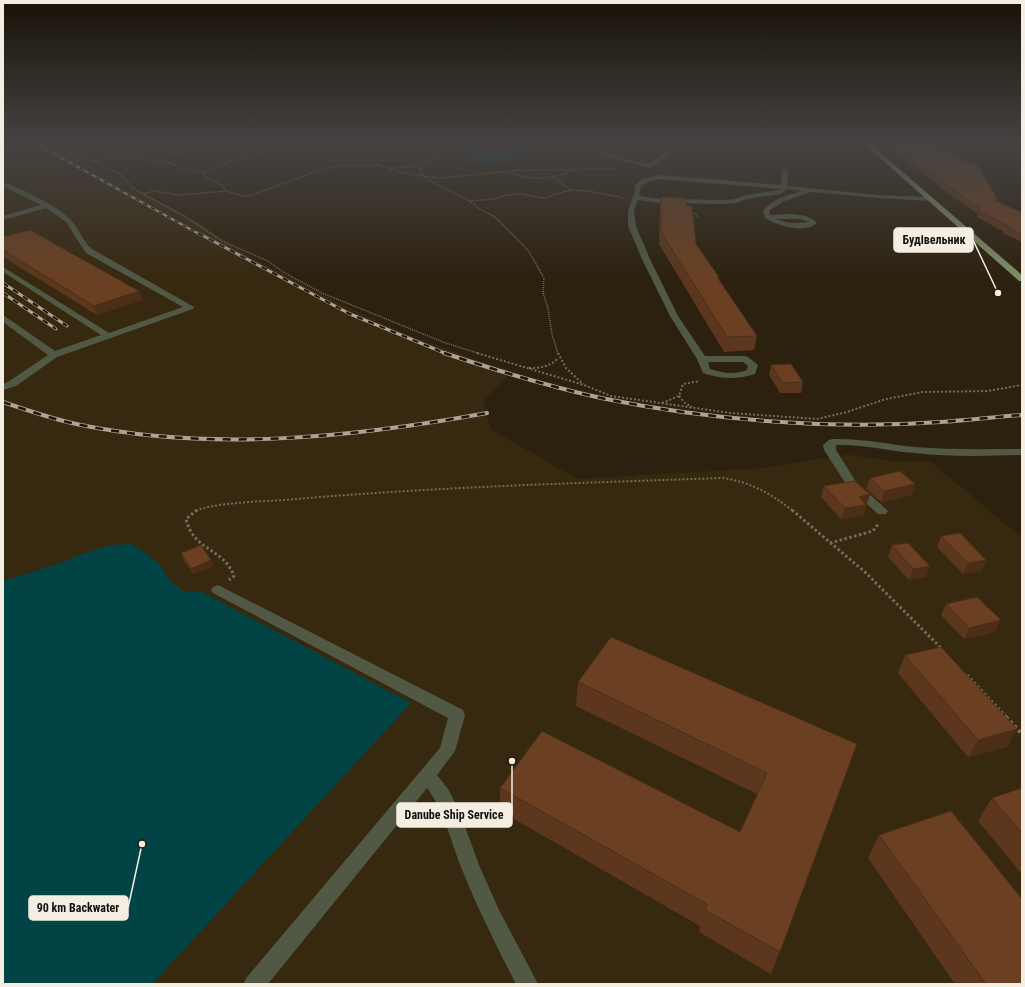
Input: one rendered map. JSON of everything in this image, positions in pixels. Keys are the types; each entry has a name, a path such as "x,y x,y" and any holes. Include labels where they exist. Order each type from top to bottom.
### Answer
{"main road":[{"path":"918,188 1022,279"}],"street":[{"path":"3,387 12,384 54,355 190,307 89,251 83,245 74,228 66,220 47,206 11,188"},
{"path":"638,188 636,198 631,211 632,226 646,259 674,316 702,359 706,371 714,374 743,376 752,372 754,365 745,359 702,359"},
{"path":"636,198 661,201 726,202 736,201 746,197 781,192 784,188"},
{"path":"795,188 871,196 931,199"},
{"path":"767,216 805,218 814,223 810,226 773,222 767,216 766,210 777,201 812,190"},
{"path":"3,218 47,206"},
{"path":"3,269 108,336"},
{"path":"3,318 54,355"},
{"path":"882,511 852,484 830,450 829,446 833,442 841,441 917,450 993,453 1022,452"},
{"path":"218,590 456,715 447,751 254,984"},
{"path":"427,775 442,794 454,816 470,865 492,917 527,984"}],"path":[{"path":"133,188 186,217 222,241 268,261 288,276 322,293 426,336 501,361 584,385 611,396 730,413 817,418 847,412 886,400 923,392 988,391 1022,385"},
{"path":"143,194 153,191 181,195 226,191 243,196 252,195 271,188"},
{"path":"442,188 470,201 478,208 495,217 533,256 544,278 542,287 549,310 549,319 558,358 584,385"},
{"path":"470,201 494,199 507,195 522,194 544,198 570,190 588,191 616,197 636,198"},
{"path":"525,367 545,367 553,364 558,358"},
{"path":"660,404 679,396 683,384 710,378 714,374"},
{"path":"679,396 685,403 694,408"},
{"path":"218,590 234,576 232,567 190,533 186,519 198,510 223,505 315,497 534,485 723,478 738,480 771,495 866,573 943,650"},
{"path":"830,543 873,531 881,519 882,511"},
{"path":"965,673 1022,734"}],"shaded area":[{"path":"3,188 135,188 198,222 245,254 339,303 400,332 512,371 483,402 491,429 577,479 766,468 824,458 842,458 844,454 896,462 931,462 1022,538 1022,984 3,984"}],"water":[{"path":"131,544 146,553 161,566 170,581 183,591 202,592 411,703 152,984 3,984 3,581 112,545"}],"building":[{"path":"951,188 991,188 998,200 995,200 1022,213 1022,234 1006,227 1010,227 979,211 980,208"},
{"path":"661,197 686,198 686,206 692,206 696,244 757,336 727,337 661,232"},
{"path":"30,230 139,291 94,306 3,250 3,237"},
{"path":"791,364 803,382 783,383 771,365"},
{"path":"900,471 915,484 884,491 870,478"},
{"path":"854,481 870,494 859,497 866,505 845,508 824,486"},
{"path":"960,533 986,560 968,563 941,536"},
{"path":"908,543 930,566 913,569 892,545"},
{"path":"201,545 211,560 191,569 181,553"},
{"path":"977,597 1001,620 969,628 946,604"},
{"path":"611,637 857,744 780,952 705,910 707,904 500,788 542,731 740,832 767,773 578,682"},
{"path":"941,647 1017,729 978,740 905,655"},
{"path":"1022,788 1022,833 992,798"},
{"path":"951,811 1022,899 1022,984 986,984 879,835"}],"railway":[{"path":"116,188 199,234"},
{"path":"198,233 350,314 447,354"},
{"path":"3,283 67,326"},
{"path":"3,293 56,329"},
{"path":"444,353 482,366 601,398 642,406 727,417 813,424 856,425 941,422 1022,415"},
{"path":"3,402 71,423 131,433 182,438 284,438 336,434 387,429 487,413"}],"place":[{"name":"Будівельник","path":"998,293"},
{"name":"Danube Ship Service","path":"512,761"},
{"name":"90 km Backwater","path":"142,844"}]}
